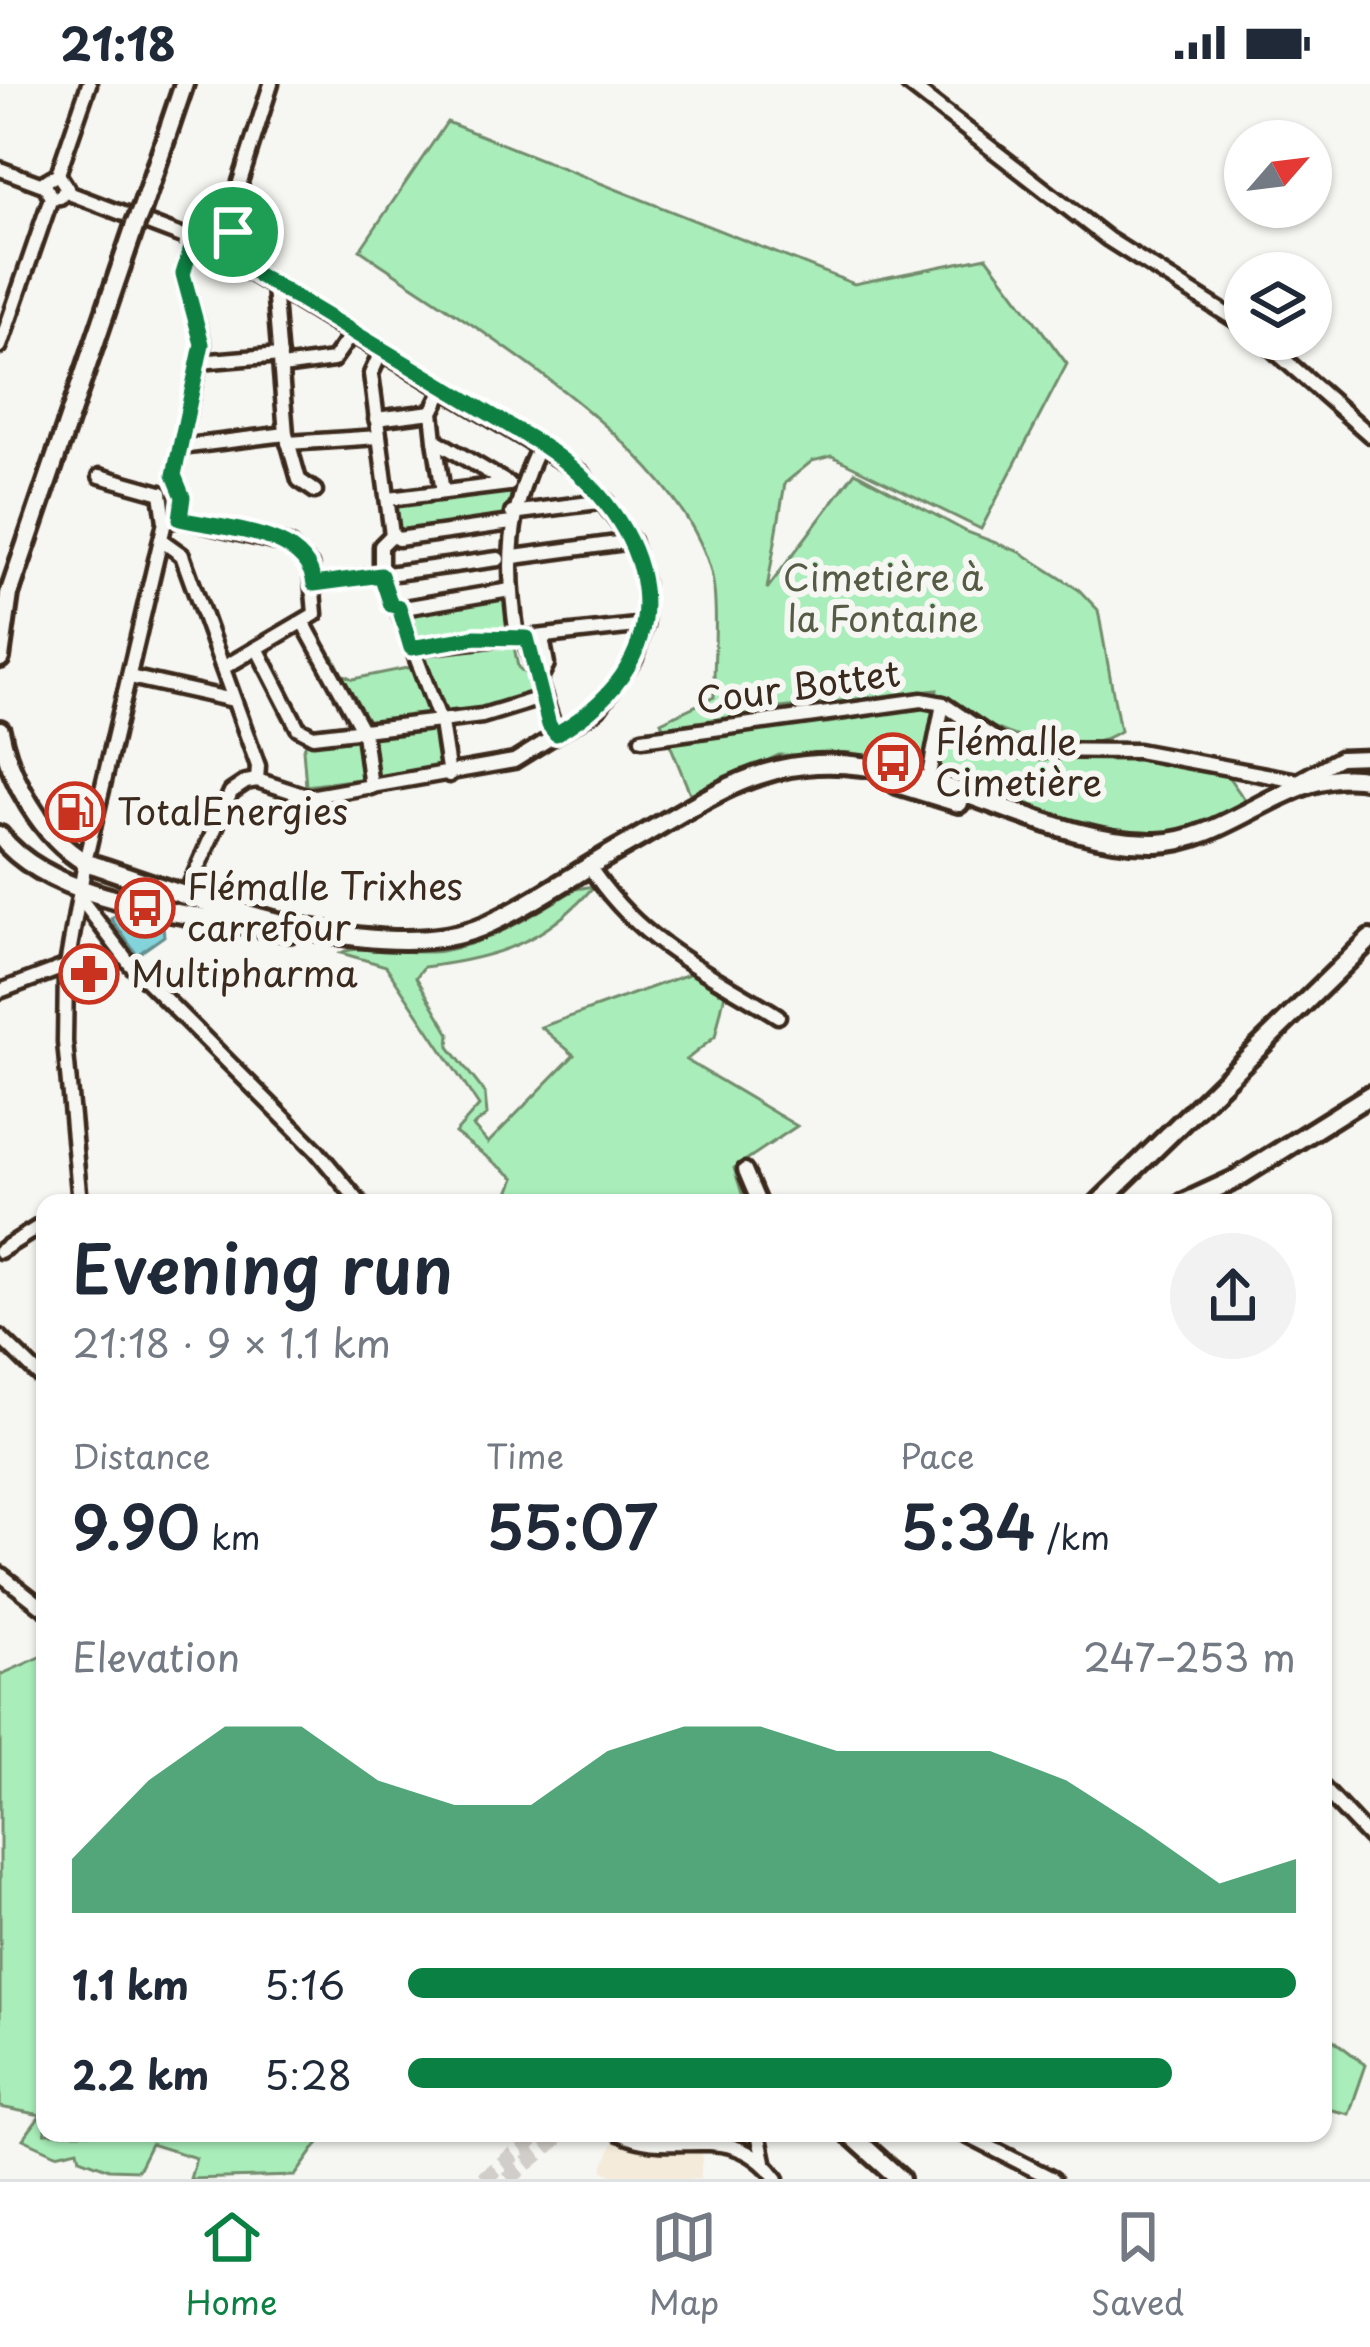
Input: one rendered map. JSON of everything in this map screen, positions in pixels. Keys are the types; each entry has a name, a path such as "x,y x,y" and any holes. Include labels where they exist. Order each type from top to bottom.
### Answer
{"main road":[{"path":"0,658 12,604 5,596 184,84"},
{"path":"0,730 17,782 59,839 90,846 308,926"},
{"path":"90,846 96,859 308,926 379,942 450,937 498,919 730,798 779,780 856,776 927,787 1109,837 1163,843 1209,833 1313,783 1352,776 1370,780"},
{"path":"927,787 1109,848 1165,854 1214,842 1317,792 1337,786 1370,791"},
{"path":"0,836 29,864 81,892 346,943 422,947 494,928 591,870"},
{"path":"1109,1194 1370,942"},
{"path":"1123,1194 1370,942"},
{"path":"1204,1194 1370,1095"},
{"path":"860,2142 900,2179"}],"street":[{"path":"58,175 89,84"},
{"path":"253,272 240,182 271,84"},
{"path":"908,84 1108,239 1224,313"},
{"path":"0,169 43,184 52,198"},
{"path":"43,184 49,176 58,175 67,183 66,192"},
{"path":"0,346 52,198 66,192 194,238 540,444 580,473 606,501 632,542 644,582 644,625 635,658 598,709 514,761 449,775 309,797 257,780 231,792 190,889"},
{"path":"226,256 228,233 244,234"},
{"path":"79,1194 64,1042 67,966 161,540 183,497 174,483 199,362 201,322 183,274 194,238"},
{"path":"226,256 250,250"},
{"path":"274,287 287,438 309,488"},
{"path":"199,362 333,360 352,333"},
{"path":"381,352 370,374 392,536"},
{"path":"1285,360 1370,434"},
{"path":"442,492 432,412 444,388"},
{"path":"376,419 432,412"},
{"path":"180,447 287,438 379,437"},
{"path":"436,440 515,483"},
{"path":"514,557 515,483 540,444"},
{"path":"100,476 161,493"},
{"path":"161,493 174,483"},
{"path":"389,499 515,483"},
{"path":"161,493 173,521"},
{"path":"392,536 398,539 606,501"},
{"path":"173,521 295,547 310,562 316,610 304,624 223,668"},
{"path":"392,536 381,546 381,575 391,605 510,590"},
{"path":"161,540 180,550 258,766 257,780"},
{"path":"556,734 510,590 508,564 514,557 632,542"},
{"path":"314,584 498,560"},
{"path":"399,607 441,723 449,775"},
{"path":"304,624 364,734 371,787"},
{"path":"410,643 644,625"},
{"path":"258,650 302,732 364,734 502,712 544,698"},
{"path":"130,677 233,700"},
{"name":"Cour Bottet","path":"642,739 916,700 943,704 1011,750 1138,751 1298,781 1340,758 1370,758"},
{"path":"927,787 943,704"},
{"path":"59,839 90,846"},
{"path":"591,870 632,922 674,957 778,1016"},
{"path":"81,892 130,964 241,1081 316,1150 353,1194"},
{"path":"93,913 96,900 104,896"},
{"path":"0,992 67,966"},
{"path":"745,1169 755,1194"},
{"path":"0,1251 36,1229"},
{"path":"3,1346 36,1374"},
{"path":"0,1574 36,1602"},
{"path":"1332,1798 1370,1838"},
{"path":"644,2142 689,2142"},
{"path":"718,2142 764,2162"},
{"path":"760,2142 764,2162 777,2179"},
{"path":"980,2142 1053,2179"}],"shaded area":[{"path":"614,2142 631,2142 651,2150 703,2147 700,2179 620,2179 602,2170"}],"green space":[{"name":"Cimetière à la Fontaine","path":"447,122 854,284 987,257 1067,364 981,529 832,456 812,461 785,483 767,589 855,472 967,532 1020,552 1079,590 1098,610 1120,731 1074,746 1026,739 956,709 936,697 937,690 763,710 765,726 828,723 926,707 1011,750 1138,751 1220,765 1249,806 1173,836 1093,827 954,778 866,757 779,755 691,796 661,722 714,697 713,582 688,521 654,475 561,389 360,250"},
{"path":"513,487 505,519 397,535 394,503"},
{"path":"506,595 510,634 420,643 404,610"},
{"path":"513,642 518,667 535,683 533,696 498,710 447,715 418,651"},
{"path":"333,656 342,674 353,679 412,667 432,718 367,729 325,659"},
{"path":"436,727 442,768 374,779 371,735"},
{"path":"360,737 367,778 306,786 303,749 308,740"},
{"path":"594,886 538,934 497,952 424,967 416,977 450,1034 449,1047 485,1093 487,1115 473,1126 488,1143 574,1055 541,1027 700,970 727,984 715,1037 686,1060 797,1126 734,1168 742,1194 509,1194 515,1178 455,1133 479,1106 386,966 341,953 460,947 512,926 576,889"},
{"path":"36,1659 36,2114 0,2107 0,1675"},
{"path":"1332,2039 1366,2065 1349,2114 1332,2110"},
{"path":"36,2122 36,2142 320,2142 295,2176 190,2179 196,2158 151,2144 138,2170 109,2169 80,2158 78,2149 56,2154 23,2139"}],"water":[{"path":"111,919 163,925 164,936 137,955"}],"tunnel":[{"path":"483,2179 530,2142"},
{"path":"508,2179 552,2142"}],"place":[{"name":"Flémalle Cimetière","path":"893,763"},
{"name":"TotalEnergies","path":"75,812"},
{"name":"Flémalle Trixhes carrefour","path":"145,908"},
{"name":"Multipharma","path":"89,974"}],"route":[{"path":"233,232 248,238 253,272 540,444 570,464 606,501 637,554 645,611 635,658 598,709 556,734 549,725 541,676 532,667 527,638 476,637 411,648 399,607 391,605 381,575 314,584 310,562 295,547 180,519 183,497 174,475 202,344 201,322 184,288 183,274 194,238 221,250 224,237 233,232"}]}
